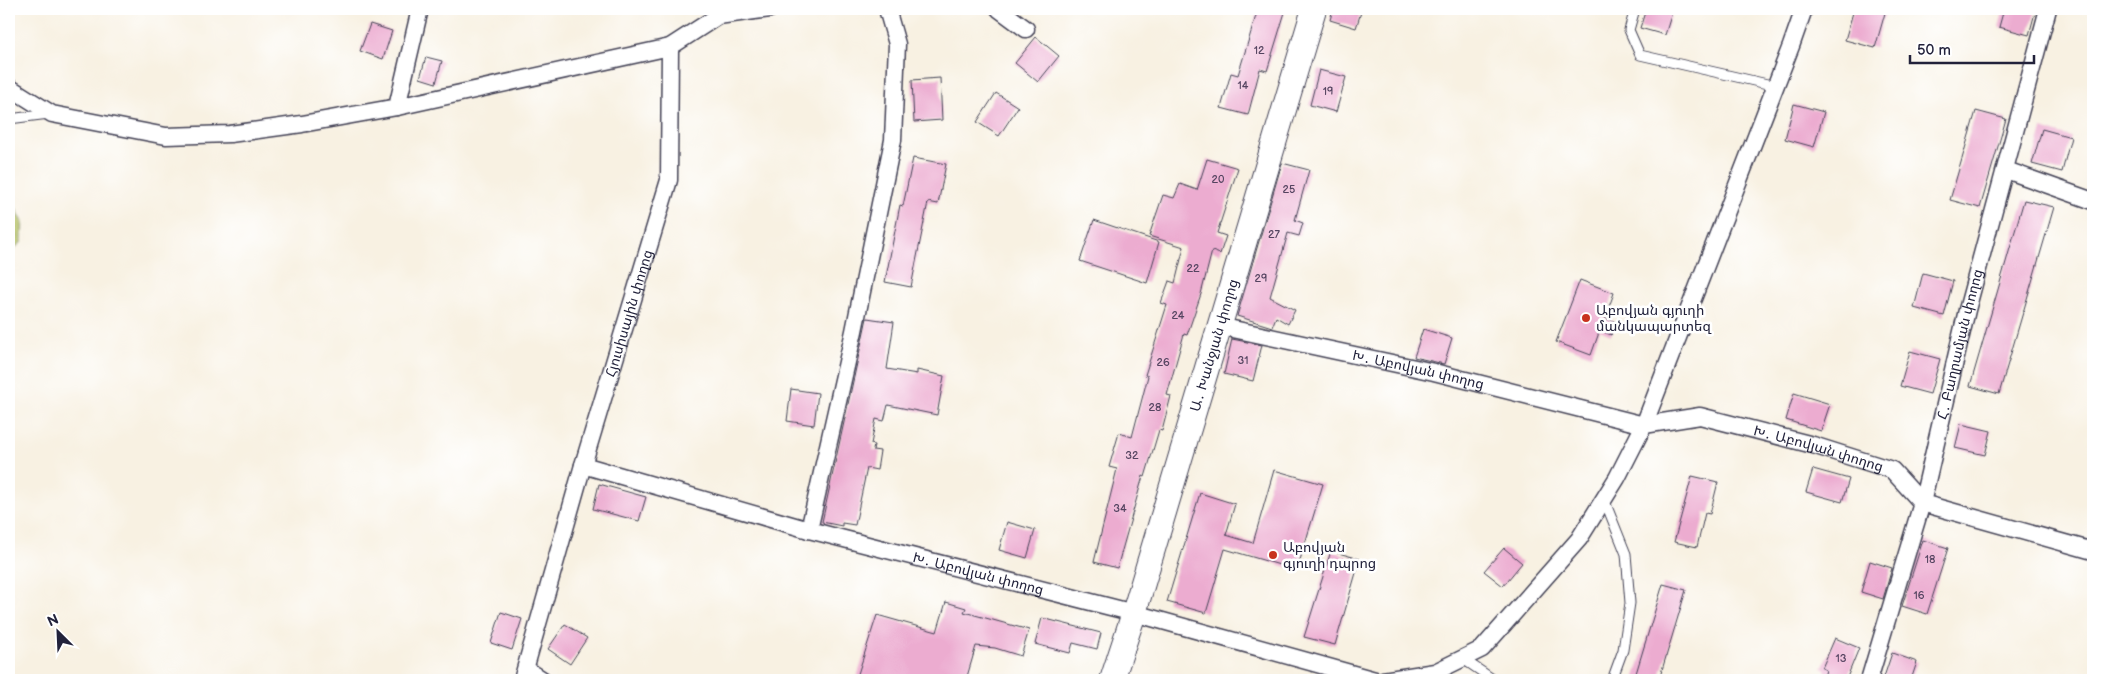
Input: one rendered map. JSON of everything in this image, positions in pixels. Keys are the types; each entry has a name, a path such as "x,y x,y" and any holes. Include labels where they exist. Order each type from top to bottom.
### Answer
{"street":[{"path":"397,107 420,9"},
{"path":"9,86 52,114 166,136 230,134 302,124 397,107 670,46 719,12 770,9"},
{"path":"809,530 854,331 892,140 897,44 887,9"},
{"path":"999,9 1026,30"},
{"name":"Ա․ Խանջյան փողոց","path":"1112,680 1134,613 1314,9"},
{"path":"1383,680 1435,672 1482,649 1579,539 1604,499 1644,425 1776,86 1804,9"},
{"name":"Հ․ Բաղրամյան փողոց","path":"1869,680 1922,503 1967,310 2048,9"},
{"name":"Հյուսիսային փողոց","path":"524,675 583,465 669,180 670,46"},
{"path":"2006,170 2093,201"},
{"name":"Խ․ Աբովյան փողոց","path":"1219,326 1434,372 1644,425 1700,416 1814,445 1892,470 1922,503"},
{"name":"Խ․ Աբովյան փողոց","path":"583,465 809,530 1134,613 1375,680"},
{"path":"1922,503 2093,551"},
{"path":"524,675 543,680"}],"lane":[{"path":"1635,9 1629,30 1640,55 1776,86"},
{"path":"9,119 52,114"},
{"path":"1604,499 1626,554 1630,603 1624,650 1612,680"},
{"path":"1463,658 1494,680"}],"green space":[{"path":"9,194 23,222 22,242 9,253"}],"building":[{"path":"1258,9 1286,9 1267,71 1260,69 1248,115 1221,108 1231,73 1238,75"},
{"path":"1333,9 1362,9 1356,28 1330,20"},
{"path":"1646,9 1673,9 1665,35 1640,28"},
{"path":"1854,9 1870,9 1885,13 1875,48 1845,40"},
{"path":"2004,9 2036,9 2029,35 1999,27"},
{"path":"370,24 392,31 383,59 360,51"},
{"path":"1036,37 1059,56 1038,82 1015,63"},
{"path":"426,57 442,61 436,83 420,78"},
{"path":"1319,70 1346,77 1336,112 1310,105"},
{"path":"940,78 942,120 914,122 912,80"},
{"path":"996,93 1018,107 999,136 977,122"},
{"path":"1794,104 1824,112 1814,147 1785,139"},
{"path":"1976,111 2006,119 1980,208 1950,200"},
{"path":"2042,129 2071,137 2062,172 2032,164"},
{"path":"913,158 946,164 938,204 928,202 911,287 885,282 900,205 903,206"},
{"path":"1207,159 1238,168 1217,233 1226,236 1220,254 1212,251 1201,294 1187,335 1184,334 1167,395 1171,396 1162,431 1159,430 1145,477 1143,476 1117,568 1094,562 1117,469 1109,467 1119,433 1132,437 1148,376 1145,375 1167,305 1161,303 1169,281 1175,283 1184,247 1149,236 1163,195 1174,198 1180,184 1197,190"},
{"path":"1282,163 1309,170 1295,220 1303,223 1299,236 1288,233 1270,297 1295,310 1288,324 1276,317 1272,327 1237,316"},
{"path":"2024,200 2054,207 1999,394 1970,386"},
{"path":"1094,220 1159,242 1147,283 1080,261"},
{"path":"1923,273 1953,281 1944,316 1914,308"},
{"path":"1580,280 1614,293 1605,318 1616,322 1611,335 1600,330 1591,355 1556,342"},
{"path":"867,318 894,322 887,369 917,374 917,370 944,376 937,415 888,405 884,421 876,419 871,444 874,445 873,450 880,451 877,470 867,468 855,525 842,523 842,526 822,522"},
{"path":"1423,329 1452,338 1444,364 1414,357"},
{"path":"1232,339 1262,345 1253,381 1224,374"},
{"path":"1910,351 1940,359 1930,394 1900,386"},
{"path":"791,389 818,393 814,425 787,421"},
{"path":"1794,393 1830,404 1821,431 1786,420"},
{"path":"1961,424 1991,431 1985,455 1955,448"},
{"path":"1813,469 1849,479 1842,502 1806,492"},
{"name":"Աբովյան գյուղի դպրոց","path":"1274,470 1323,484 1297,570 1225,549 1206,613 1167,602 1200,493 1235,504 1226,535 1253,543"},
{"path":"1692,476 1718,482 1710,514 1705,513 1697,547 1674,542"},
{"path":"599,484 646,497 639,521 593,509"},
{"path":"1007,522 1035,530 1027,558 999,550"},
{"path":"1923,540 1948,548 1927,614 1902,606"},
{"path":"1504,548 1522,563 1503,586 1484,571"},
{"path":"1331,551 1360,559 1335,645 1304,637"},
{"path":"1870,561 1892,568 1883,599 1861,592"},
{"path":"1663,584 1686,590 1659,680 1634,680"},
{"path":"946,602 966,608 964,612 1029,630 1021,656 995,648 976,646 966,680 856,680 877,615 937,632"},
{"path":"501,612 522,619 512,650 491,643"},
{"path":"1042,618 1101,633 1097,649 1073,643 1070,653 1035,644"},
{"path":"565,624 587,638 570,664 548,649"},
{"path":"1835,638 1859,648 1846,680 1823,680 1826,670 1822,668"},
{"path":"1892,653 1917,662 1911,680 1883,680"}],"place":[{"name":"Աբովյան գյուղի մանկապարտեզ","path":"1586,318"},
{"name":"Աբովյան գյուղի դպրոց","path":"1273,555"}]}
